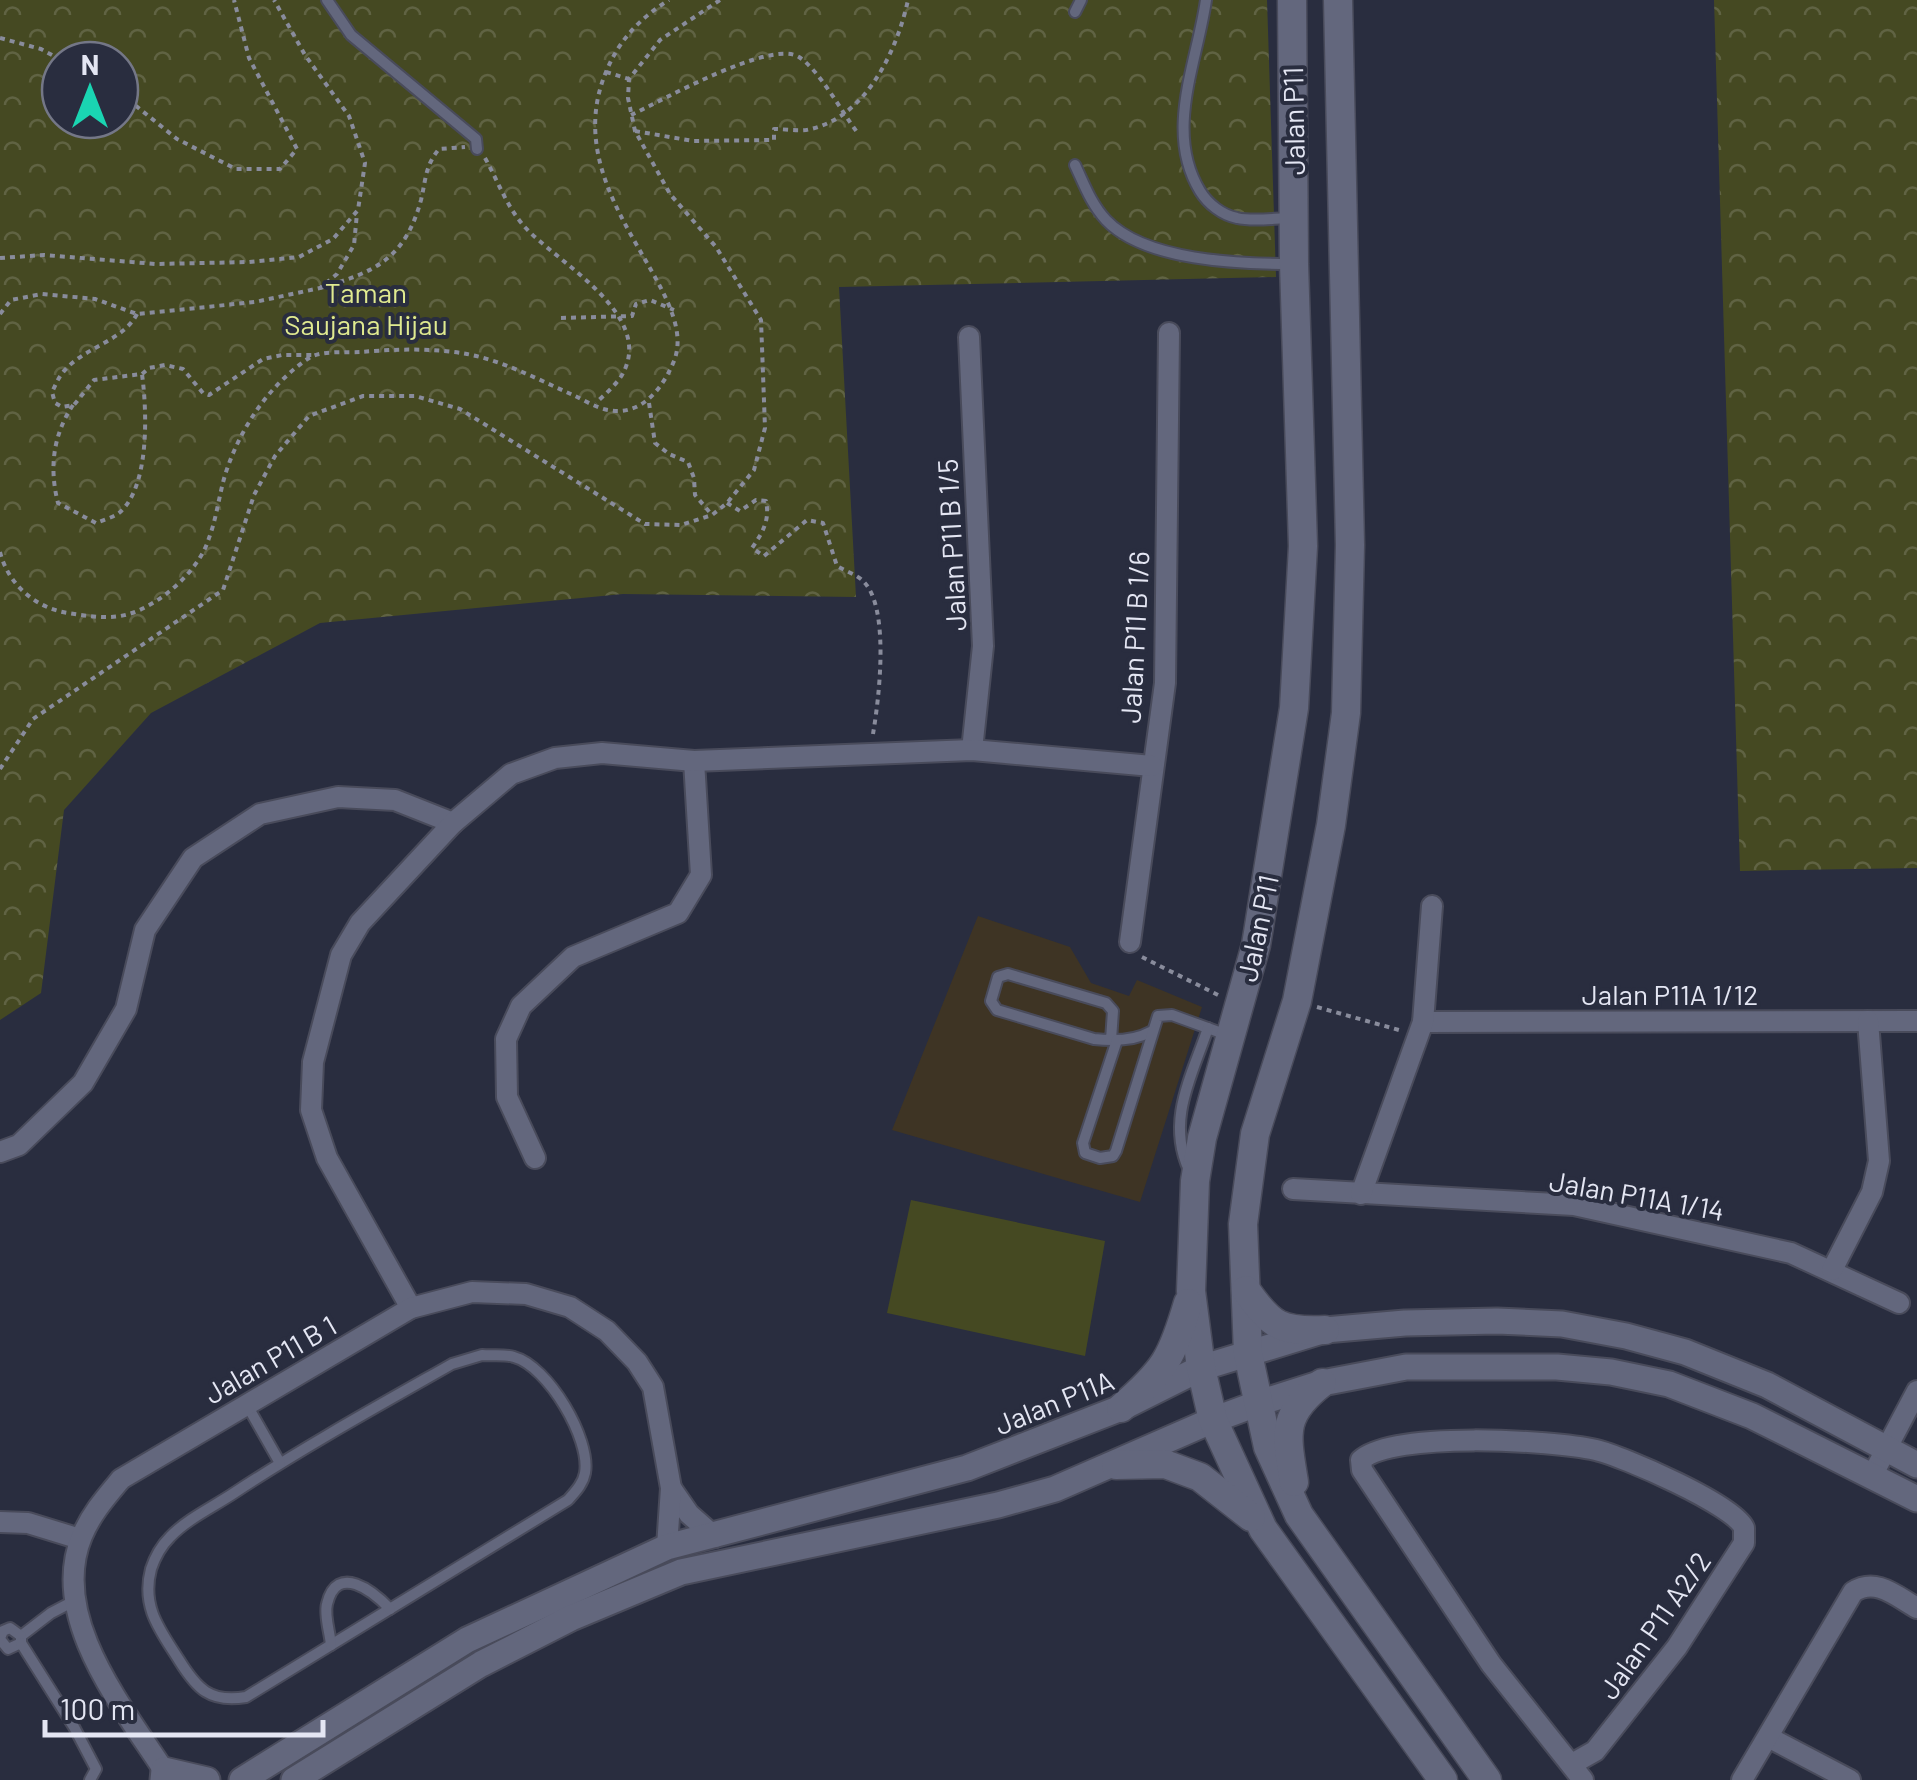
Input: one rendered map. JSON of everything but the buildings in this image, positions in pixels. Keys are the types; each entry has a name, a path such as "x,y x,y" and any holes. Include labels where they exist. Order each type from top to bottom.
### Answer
{"main road":[{"name":"Jalan P11","path":"1292,0 1294,264 1303,546 1294,708 1256,945 1220,1032 1195,1181 1191,1292 1201,1368 1213,1420 1263,1529 1443,1780"},
{"name":"Jalan P11","path":"1338,0 1350,545 1346,713 1331,826 1297,1001 1255,1134 1244,1224 1248,1354 1268,1447 1299,1515 1487,1780"},
{"path":"1246,1290 1264,1317 1280,1328 1325,1330"},
{"path":"1122,1408 1157,1378 1174,1350 1191,1292"},
{"path":"1299,1515 1289,1452 1290,1420 1299,1401 1322,1383"},
{"path":"1116,1465 1165,1464 1200,1477 1228,1496 1263,1529"}],"street":[{"name":"Jalan P11 B 1/6","path":"1130,942 1165,684 1168,333"},
{"name":"Jalan P11 B 1/5","path":"969,337 983,646 972,750"},
{"path":"411,1308 327,1158 311,1110 313,1062 341,954 360,923 453,823 511,774 555,758 602,753 694,761 972,750 1152,766"},
{"path":"535,1158 507,1097 506,1039 521,1006 573,957 678,913 701,876 694,761"},
{"path":"0,1152 19,1145 83,1083 126,1008 145,930 193,858 260,814 338,797 395,800 453,823"},
{"path":"1360,1194 1421,1028 1432,906"},
{"name":"Jalan P11A 1/12","path":"1421,1028 1917,1020"},
{"path":"1832,1270 1867,1204 1879,1161 1868,1021"},
{"name":"Jalan P11A 1/14","path":"1293,1190 1574,1206 1791,1252 1899,1303"},
{"name":"Jalan P11 B 1","path":"166,1777 95,1661 74,1600 80,1538 97,1507 121,1479 411,1308 472,1292 526,1294 570,1307 607,1330 653,1387 670,1488 667,1546"},
{"name":"Jalan P11A","path":"242,1780 467,1640 667,1546 714,1537 967,1468 1122,1408 1201,1368 1325,1330 1496,1321 1562,1324 1626,1336 1685,1352 1768,1385 1917,1465"},
{"path":"294,1780 481,1664 571,1618 681,1572 998,1505 1055,1489 1259,1403 1322,1383 1406,1367 1557,1367 1611,1372 1669,1384 1752,1416 1917,1500"},
{"path":"1872,1476 1917,1391"},
{"name":"Jalan P11 A2/2","path":"1504,1442 1596,1450 1659,1472 1735,1516 1744,1529 1744,1543 1677,1647 1577,1772 1491,1664 1362,1470 1361,1460 1369,1452 1414,1443 1504,1442"},
{"path":"670,1488 689,1514 714,1537"},
{"path":"0,1522 28,1523 80,1538"},
{"path":"1742,1780 1853,1592 1864,1585 1877,1585 1917,1608"},
{"path":"1768,1737 1850,1780"},
{"path":"166,1777 207,1780"}],"lane":[{"path":"327,0 351,35 476,140 477,149"},
{"path":"1075,12 1080,0"},
{"path":"1206,0 1185,98 1189,173 1206,200 1223,213 1240,219 1294,218"},
{"path":"1075,165 1092,202 1108,222 1149,248 1249,264 1294,264"},
{"path":"1151,1032 1134,1039 1114,1040 1094,1039 996,1010 991,1001 998,978 1008,974 1106,1003 1113,1011 1114,1040 1083,1143 1084,1153 1100,1158 1113,1156 1158,1016 1220,1032"},
{"path":"1114,1040 1138,1052 1143,1059"},
{"path":"482,1355 513,1356 548,1380 579,1435 585,1454 585,1474 568,1500 246,1697 205,1694 195,1685 150,1614 147,1592 151,1571 172,1534 280,1463 452,1364 482,1355"},
{"path":"247,1404 280,1463"},
{"path":"331,1645 326,1606 332,1592 344,1584 357,1583 374,1591 390,1609"},
{"path":"74,1600 50,1613 21,1640 8,1649 1,1634 17,1630 21,1640 82,1741 96,1769 90,1780"}],"path":[{"path":"140,110 177,139 236,169 280,169 297,149 249,58 234,0"},
{"path":"274,0 305,55 349,116 365,163 354,245 337,274 320,288"},
{"path":"142,374 146,434 141,471 119,513 96,522 58,503 52,480 54,450 62,422 94,380 142,374 149,368 165,365 182,369 203,393 209,394 262,359 282,355 376,350 467,354 521,371 609,410 626,410 648,402 674,361 679,342 674,310 624,226 604,182 594,130 598,90 616,48 650,12 669,0"},
{"path":"0,770 33,720 223,590 254,496 274,456 309,416 362,396 415,396 460,409 644,524 682,525 712,515 727,504 754,470 766,428 762,320 716,247 670,194 635,131 629,79 660,40 720,0"},
{"path":"635,131 692,141 774,140 774,129 808,130 843,113 868,90 893,52 908,0"},
{"path":"0,38 40,49"},
{"path":"631,115 756,57 782,51 799,57 857,132"},
{"path":"606,72 629,79"},
{"path":"0,314 11,300 42,294 95,300 137,314 256,302 320,288 384,264 411,230 422,198 427,164 440,149 477,149 507,204 526,228 594,287 620,318 630,342 623,374 594,405"},
{"path":"0,258 44,255 156,264 249,262 299,256 333,239 358,210"},
{"path":"560,318 632,316 636,304 650,300 674,310"},
{"path":"74,405 62,407 55,403 52,392 63,372 85,353 131,326 137,314"},
{"path":"0,552 8,576 22,592 60,612 98,618 128,614 163,596 188,573 208,542 226,471 246,426 272,390 313,356"},
{"path":"648,402 654,418 655,443 688,462 696,495 712,515"},
{"path":"727,504 740,511 756,500 766,501 764,530 752,548 764,556 806,520 823,523 837,566 864,582 877,606 880,690 870,754"},
{"path":"0,573 8,576"},
{"path":"1130,942 1142,958 1218,995"},
{"path":"1297,1001 1381,1027 1421,1028"}],"shaded area":[{"path":"978,916 1070,947 1091,983 1129,996 1137,980 1202,1007 1140,1202 892,1130"}],"green space":[{"name":"Taman Saujana Hijau","path":"0,0 1267,0 1276,277 839,287 856,597 623,594 320,623 151,713 64,810 41,993 0,1020"},
{"path":"1714,0 1917,0 1917,868 1740,871"},
{"path":"911,1200 1105,1241 1085,1356 887,1313"}]}
